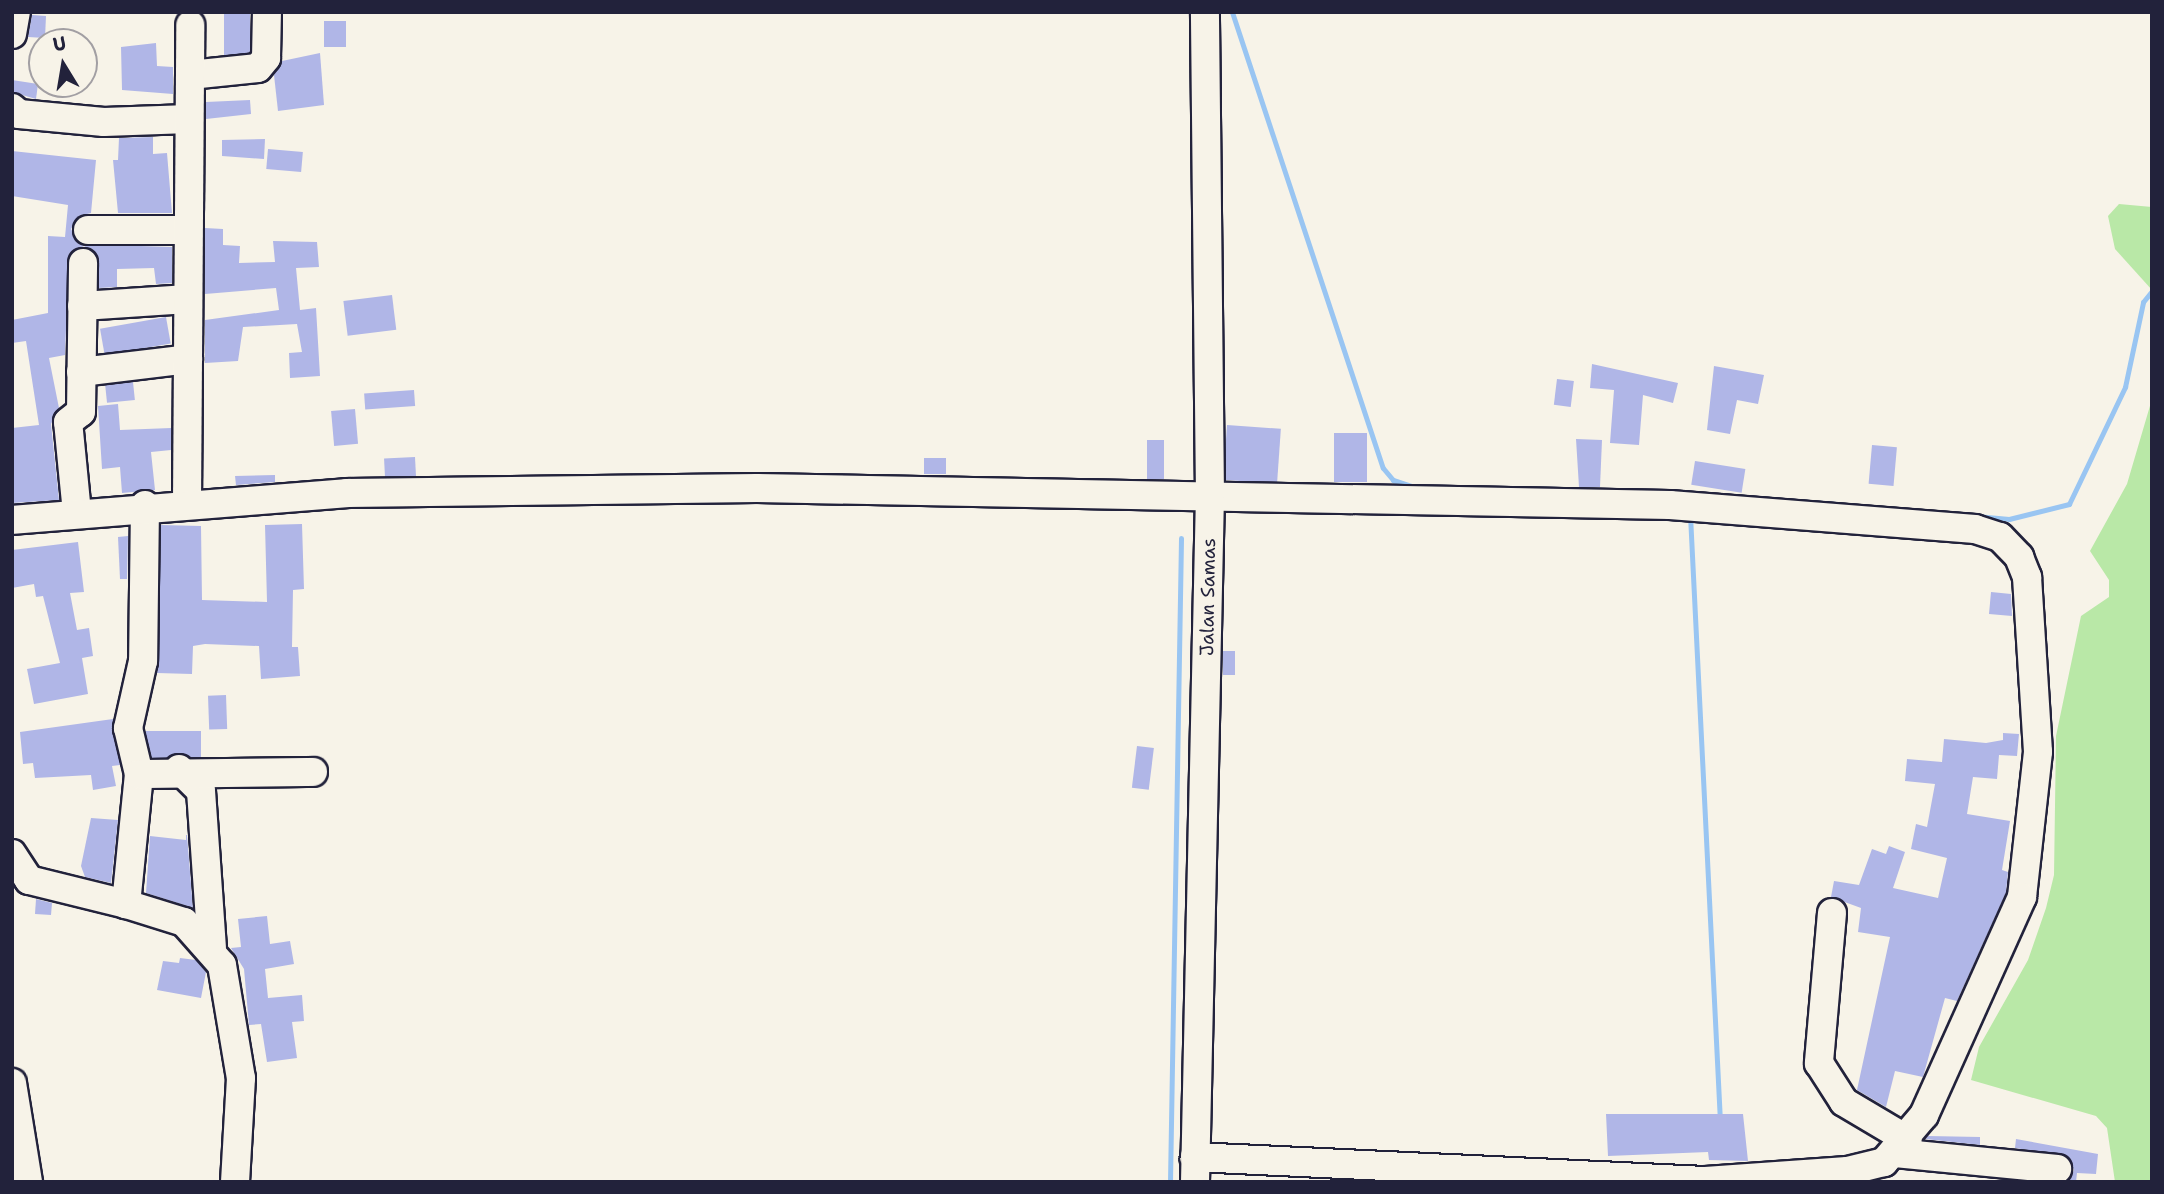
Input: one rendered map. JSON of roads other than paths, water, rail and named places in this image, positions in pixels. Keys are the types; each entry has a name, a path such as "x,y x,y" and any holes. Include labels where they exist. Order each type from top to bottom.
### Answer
{"street":[{"path":"12,34 16,12"},
{"path":"190,75 258,68 265,58 267,12"},
{"name":"Jalan Samas","path":"1195,1169 1210,497 1205,12"},
{"path":"187,502 190,25"},
{"path":"12,108 19,114 104,122 190,119"},
{"path":"88,230 188,230"},
{"path":"77,513 68,422 81,412 83,263"},
{"path":"82,306 188,299"},
{"path":"81,372 188,359"},
{"path":"12,520 145,505 408,491 757,488 1708,507 1975,529 2000,537 2020,557 2027,577 2038,752 2022,897 1902,1146 1846,1177 1705,1181 1195,1169"},
{"path":"126,904 139,774 128,729 143,661 145,505"},
{"path":"139,774 179,769 313,772"},
{"path":"179,769 201,791 212,948 227,981 241,1078 235,1182"},
{"path":"12,854 29,880 126,904 184,922 212,948"},
{"path":"1832,913 1819,1063 1844,1102 1902,1146 2057,1169"},
{"path":"12,1083 28,1182"}],"waterway":[{"path":"1232,12 1383,468 1393,480 1411,486"},
{"path":"1976,516 2009,519 2069,504 2125,387 2143,302 2152,291"},
{"path":"1484,488 1562,489"},
{"path":"1673,492 1837,504"},
{"path":"1690,515 1720,1121"},
{"path":"1170,1182 1181,538"}]}
